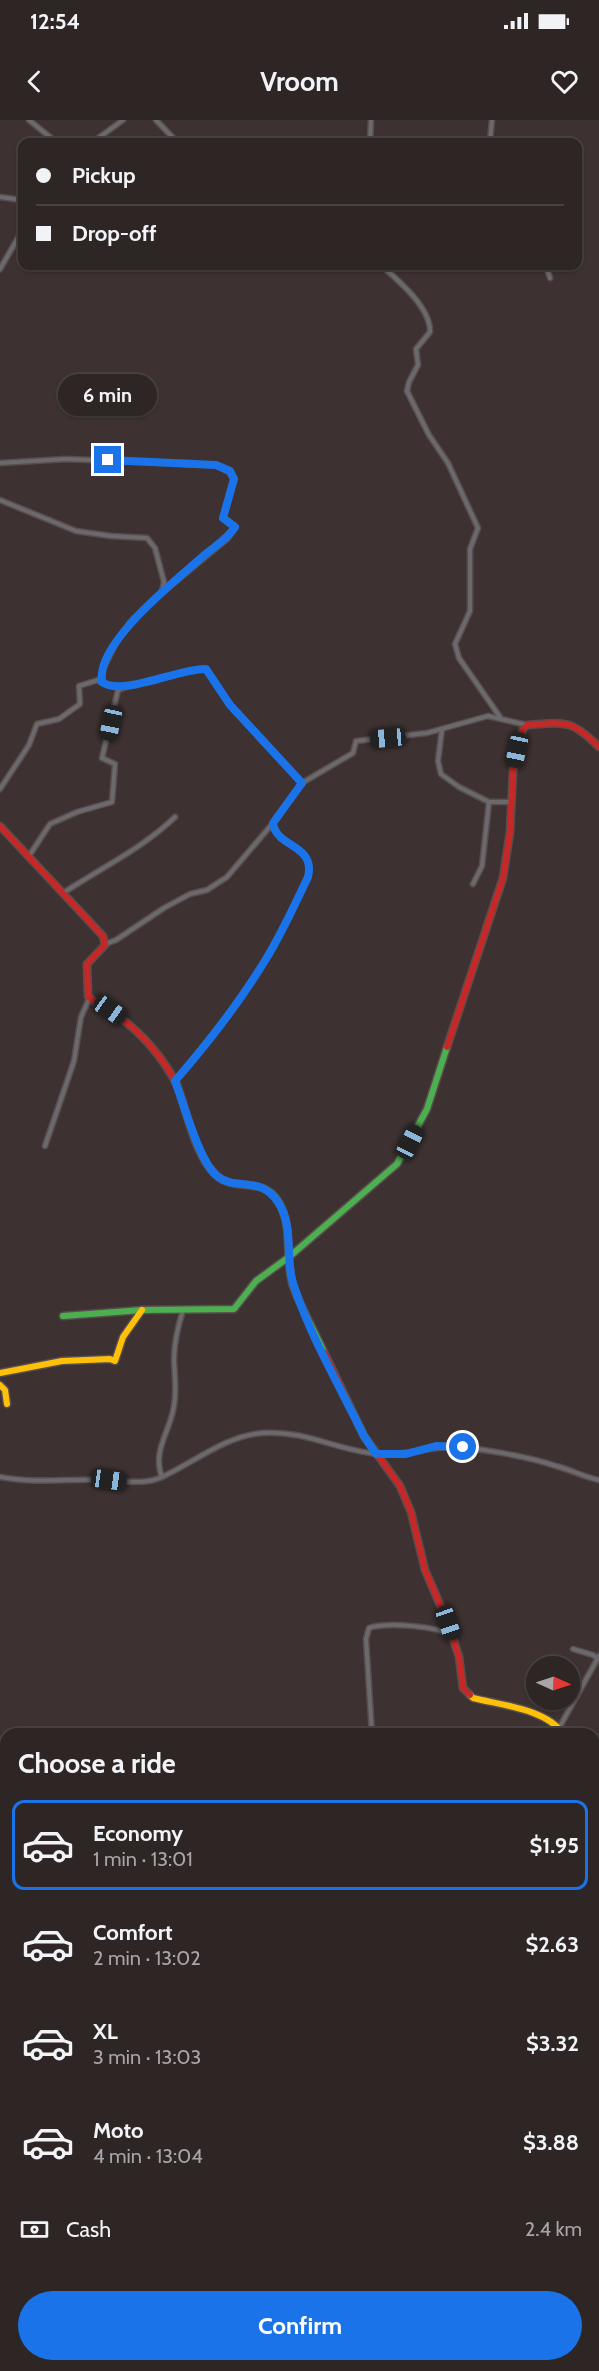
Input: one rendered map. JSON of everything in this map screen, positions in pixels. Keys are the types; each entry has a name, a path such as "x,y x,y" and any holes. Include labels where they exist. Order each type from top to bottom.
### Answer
{"street":[{"path":"30,120 52,138"},
{"path":"98,138 123,120"},
{"path":"156,120 173,138"},
{"path":"370,120 370,138"},
{"path":"490,138 492,120"},
{"path":"0,197 18,199"},
{"path":"0,269 18,238"},
{"path":"386,270 418,302 429,321 430,332 416,349 418,365 409,382 408,391 429,435 448,463 478,528 470,549 470,611 455,644 459,658 501,718"},
{"path":"547,270 550,278"},
{"path":"0,463 66,459 216,465 230,471 234,479 223,518 235,527 228,538 162,592 132,620 117,641 103,669 102,682"},
{"path":"0,500 76,531 147,538 155,548 164,582 162,592"},
{"path":"29,856 50,824 77,812 112,802 116,764 102,758 118,690 191,669 206,669 230,705 302,783"},
{"path":"0,789 29,745 37,724 59,719 80,704 79,686 98,680 109,686 129,686"},
{"path":"45,1146 74,1061 81,1017 89,999 87,964 105,945 164,908 190,894 207,890 227,877 273,823 302,783 353,753 356,741 442,729 488,716 527,725 569,723 581,728 599,747"},
{"path":"63,1316 142,1310 234,1309 256,1281 289,1257 397,1164 427,1109 503,878 510,832 514,763 521,735 527,725"},
{"path":"442,729 438,748 440,772 459,788 489,802 510,802"},
{"path":"473,884 482,866 489,802"},
{"path":"63,893 135,849 175,817"},
{"path":"175,1081 251,983 267,958 308,877 310,870 305,854 281,837 273,829 273,823"},
{"path":"0,826 98,930 105,940 105,945"},
{"path":"89,999 123,1019 168,1069 175,1081 201,1152 217,1176 230,1183 257,1185 277,1201 288,1228 289,1257 293,1285 298,1299 364,1436 400,1486 411,1512 425,1570 459,1657 467,1694 473,1698 543,1716 557,1728"},
{"path":"0,1372 62,1361 115,1360 123,1337 142,1310"},
{"path":"162,1477 158,1465 158,1454 174,1408 175,1351 178,1326 183,1310"},
{"path":"0,1385 5,1390 7,1404"},
{"path":"0,1476 41,1481 145,1482 162,1477 225,1444 258,1433 286,1432 338,1447 376,1454 406,1454 436,1446 463,1447 554,1465 599,1480"},
{"path":"372,1728 366,1640 369,1628 383,1626 428,1628 443,1630 452,1636"},
{"path":"563,1728 598,1658 573,1649"}],"traffic: fast":[{"path":"63,1316 142,1310 234,1309 256,1281 289,1257 397,1164 427,1109 447,1047"},
{"path":"177,1085 193,1136 212,1171 228,1182 266,1189 278,1201 286,1221 290,1275 293,1286 324,1352"}],"traffic: slow":[{"path":"0,1373 62,1361 110,1359 115,1361 123,1337 142,1310"},
{"path":"0,1385 5,1390 7,1404"},
{"path":"470,1695 473,1698 535,1713 558,1728"}],"traffic: jam":[{"path":"447,1047 503,878 510,832 513,771 523,729 527,725 567,724 581,731 599,747"},
{"path":"0,826 103,936 105,945 87,964 88,996 128,1023 152,1047 177,1085"},
{"path":"324,1352 364,1436 400,1486 411,1512 425,1570 448,1623 459,1657 463,1688 470,1695"}],"route":[{"path":"108,460 216,465 230,471 234,479 223,518 235,527 228,538 201,558 132,620 108,657 101,677 102,682 109,686 129,686 191,669 206,669 230,705 302,783 273,823 273,829 305,854 310,870 308,877 267,958 251,983 175,1081 201,1152 217,1176 230,1183 257,1185 269,1192 283,1212 288,1228 289,1268 298,1299 364,1436 376,1454 406,1454 436,1446 463,1447"}]}
